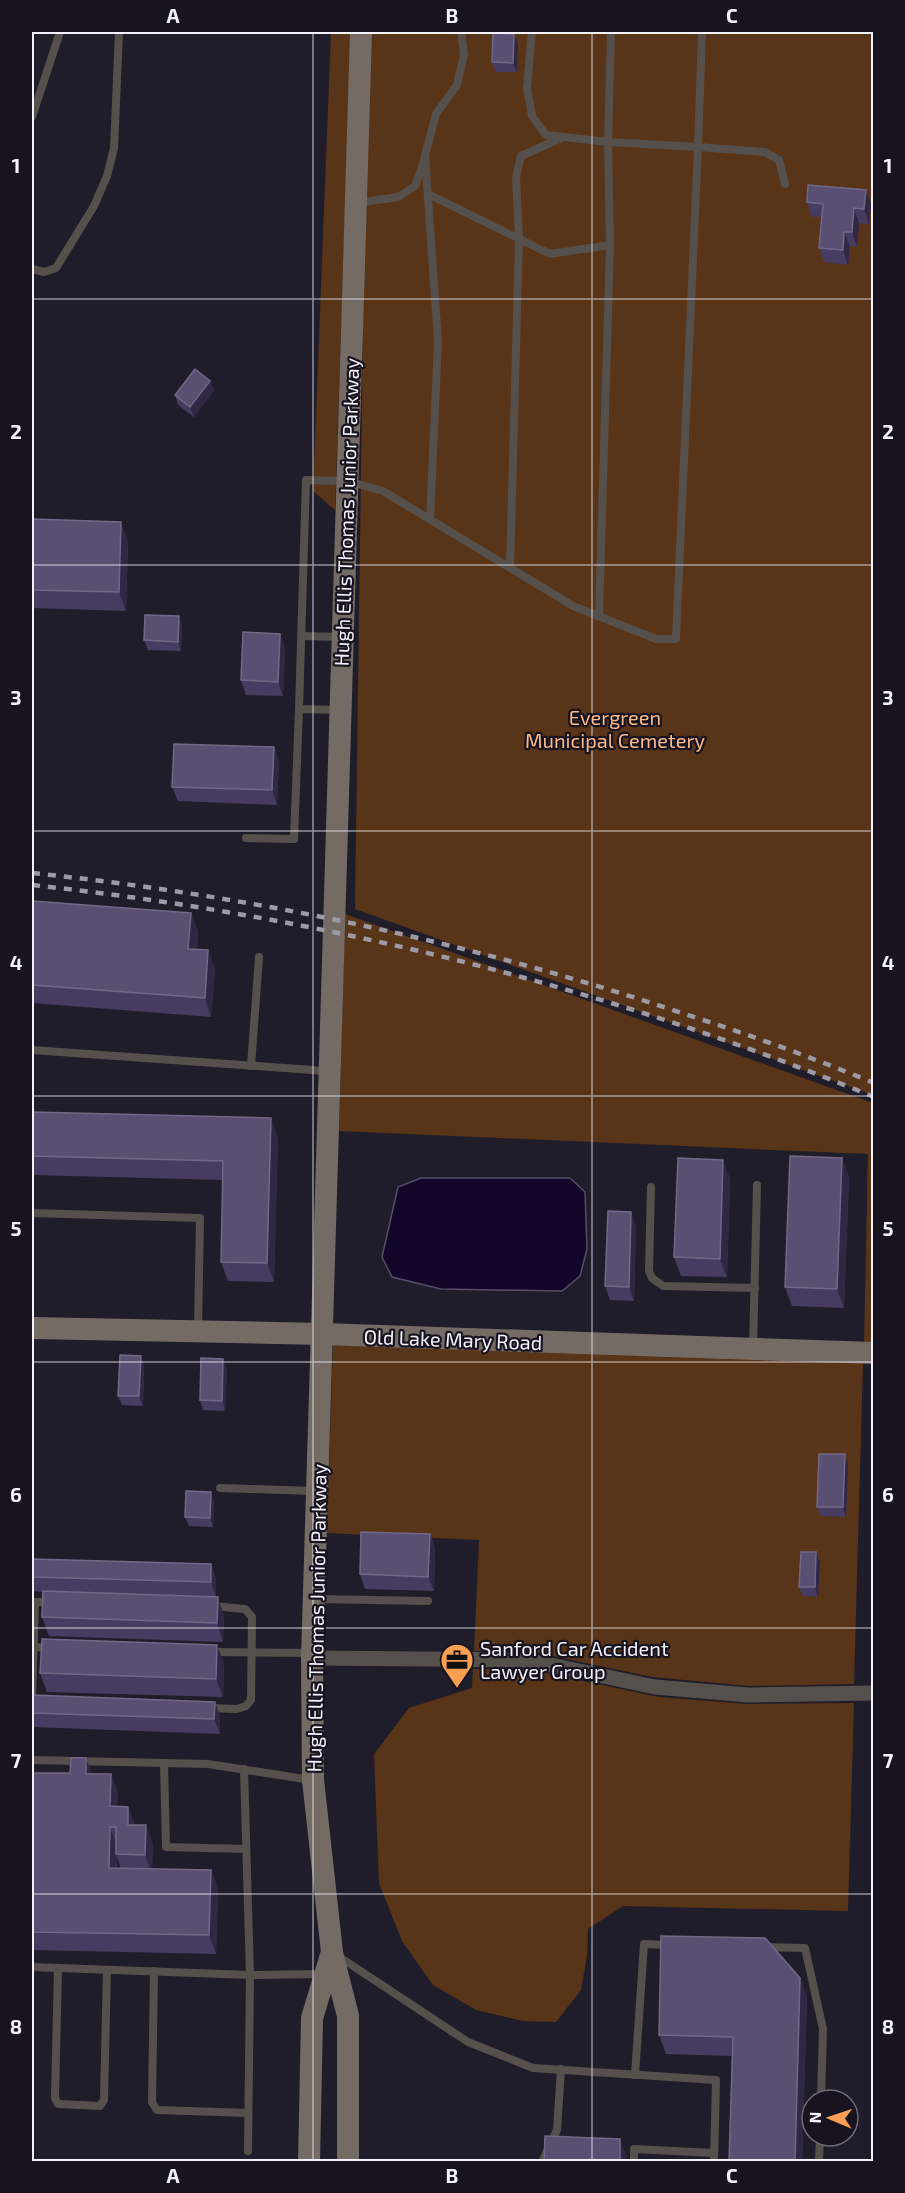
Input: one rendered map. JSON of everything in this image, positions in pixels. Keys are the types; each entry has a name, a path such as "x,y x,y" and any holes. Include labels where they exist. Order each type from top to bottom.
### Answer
{"main road":[{"name":"Hugh Ellis Thomas Junior Parkway","path":"309,2162 312,2018 332,1966 313,1780 313,1655 361,32"},
{"name":"Old Lake Mary Road","path":"32,1328 323,1334 873,1353"},
{"path":"332,1966 348,2016 348,2162"}],"street":[{"path":"313,1655 527,1660 655,1687 749,1695 873,1693"}],"lane":[{"path":"32,117 60,32"},
{"path":"32,269 44,272 56,268 94,206 107,176 114,148 120,32"},
{"path":"356,203 398,197 415,186 435,114 457,85 464,54 461,32"},
{"path":"532,32 527,88 532,116 546,135 608,142 765,152 779,160 785,184"},
{"path":"599,617 610,245 608,142 611,32"},
{"path":"246,838 294,839 306,480 347,481 383,491 573,606 656,639 676,639 702,32"},
{"path":"510,568 519,239 516,177 521,156 563,137"},
{"path":"425,155 438,341 430,519"},
{"path":"428,194 550,254 610,245"},
{"path":"302,636 342,637"},
{"path":"299,709 340,710"},
{"path":"251,1066 259,957"},
{"path":"32,1050 330,1071"},
{"path":"753,1349 757,1185"},
{"path":"651,1187 649,1271 652,1278 663,1286 755,1288"},
{"path":"32,1213 200,1218 198,1331"},
{"path":"220,1488 318,1492"},
{"path":"315,1599 428,1601"},
{"path":"32,1698 33,1602 58,1602"},
{"path":"201,1708 237,1709 246,1706 250,1700 252,1617 245,1609 208,1606"},
{"path":"33,1648 57,1648"},
{"path":"206,1652 313,1655"},
{"path":"32,1703 43,1703"},
{"path":"32,1760 208,1764 313,1780"},
{"path":"164,1763 166,1847 246,1849"},
{"path":"244,1769 250,1975 248,2151"},
{"path":"635,2075 644,1944 678,1945"},
{"path":"759,1947 805,1948 823,2029 821,2088"},
{"path":"32,1967 250,1975 332,1966 468,2042 533,2068 716,2080 714,2157 630,2149 634,2162"},
{"path":"58,1968 55,2098 58,2104 100,2106 105,2100 107,1970"},
{"path":"154,1971 152,2102 158,2110 248,2113"},
{"path":"542,2162 557,2130 561,2069"},
{"path":"549,2144 561,2145"}],"green space":[{"path":"331,32 351,32 335,510 313,491"},
{"name":"Evergreen Municipal Cemetery","path":"367,32 873,32 873,1095 355,909"},
{"path":"345,914 873,1103 873,1343 864,1343 868,1154 339,1131"},
{"path":"333,1343 863,1362 854,1684 749,1686 652,1677 529,1651 474,1651 479,1540 327,1533"},
{"path":"473,1669 526,1669 659,1697 748,1704 854,1703 848,1911 623,1906 588,1929 587,1956 581,1990 556,2022 523,2021 476,2010 433,1985 402,1941 379,1883 374,1754 409,1708 472,1688"}],"shaded area":[{"path":"421,1178 570,1178 585,1192 587,1249 580,1276 562,1291 441,1289 392,1277 382,1257 398,1187"}],"building":[{"path":"493,33 514,34 513,63 492,62"},
{"path":"808,185 866,190 864,209 854,208 852,232 844,232 843,250 819,248 823,204 807,202"},
{"path":"195,369 210,381 190,407 175,395"},
{"path":"32,519 121,522 119,592 32,590"},
{"path":"145,615 179,616 178,642 144,640"},
{"path":"243,632 280,634 278,682 241,680"},
{"path":"174,744 274,747 272,790 172,787"},
{"path":"32,901 191,913 188,949 208,950 205,998 32,985"},
{"path":"32,1112 271,1118 267,1263 221,1262 223,1161 32,1156"},
{"path":"790,1156 842,1158 837,1289 785,1287"},
{"path":"678,1158 723,1160 720,1259 674,1257"},
{"path":"608,1211 631,1212 629,1287 605,1286"},
{"path":"120,1355 141,1356 139,1396 118,1396"},
{"path":"201,1358 223,1359 222,1401 200,1400"},
{"path":"819,1454 845,1454 843,1507 817,1507"},
{"path":"186,1491 211,1492 210,1518 185,1517"},
{"path":"361,1532 430,1534 428,1577 360,1574"},
{"path":"801,1552 816,1552 815,1587 799,1587"},
{"path":"32,1559 211,1564 211,1582 32,1577"},
{"path":"43,1591 218,1597 217,1623 42,1617"},
{"path":"42,1639 217,1645 216,1679 40,1673"},
{"path":"32,1695 215,1702 214,1719 32,1713"},
{"path":"71,1758 86,1758 86,1774 111,1774 110,1806 128,1807 128,1825 146,1825 145,1855 116,1854 116,1827 110,1827 109,1868 211,1870 209,1935 32,1932 32,1773 70,1773"},
{"path":"661,1936 765,1938 800,1978 795,2162 729,2162 733,2037 659,2035"},
{"path":"545,2136 620,2139 620,2162 544,2162"}],"railway":[{"path":"32,873 115,883 279,909 360,925 522,964 731,1029 874,1083"},
{"path":"32,885 140,898 248,916 354,936 460,961 565,989 669,1021 772,1057 874,1097"}],"place":[{"name":"Sanford Car Accident Lawyer Group","path":"457,1689"}]}
